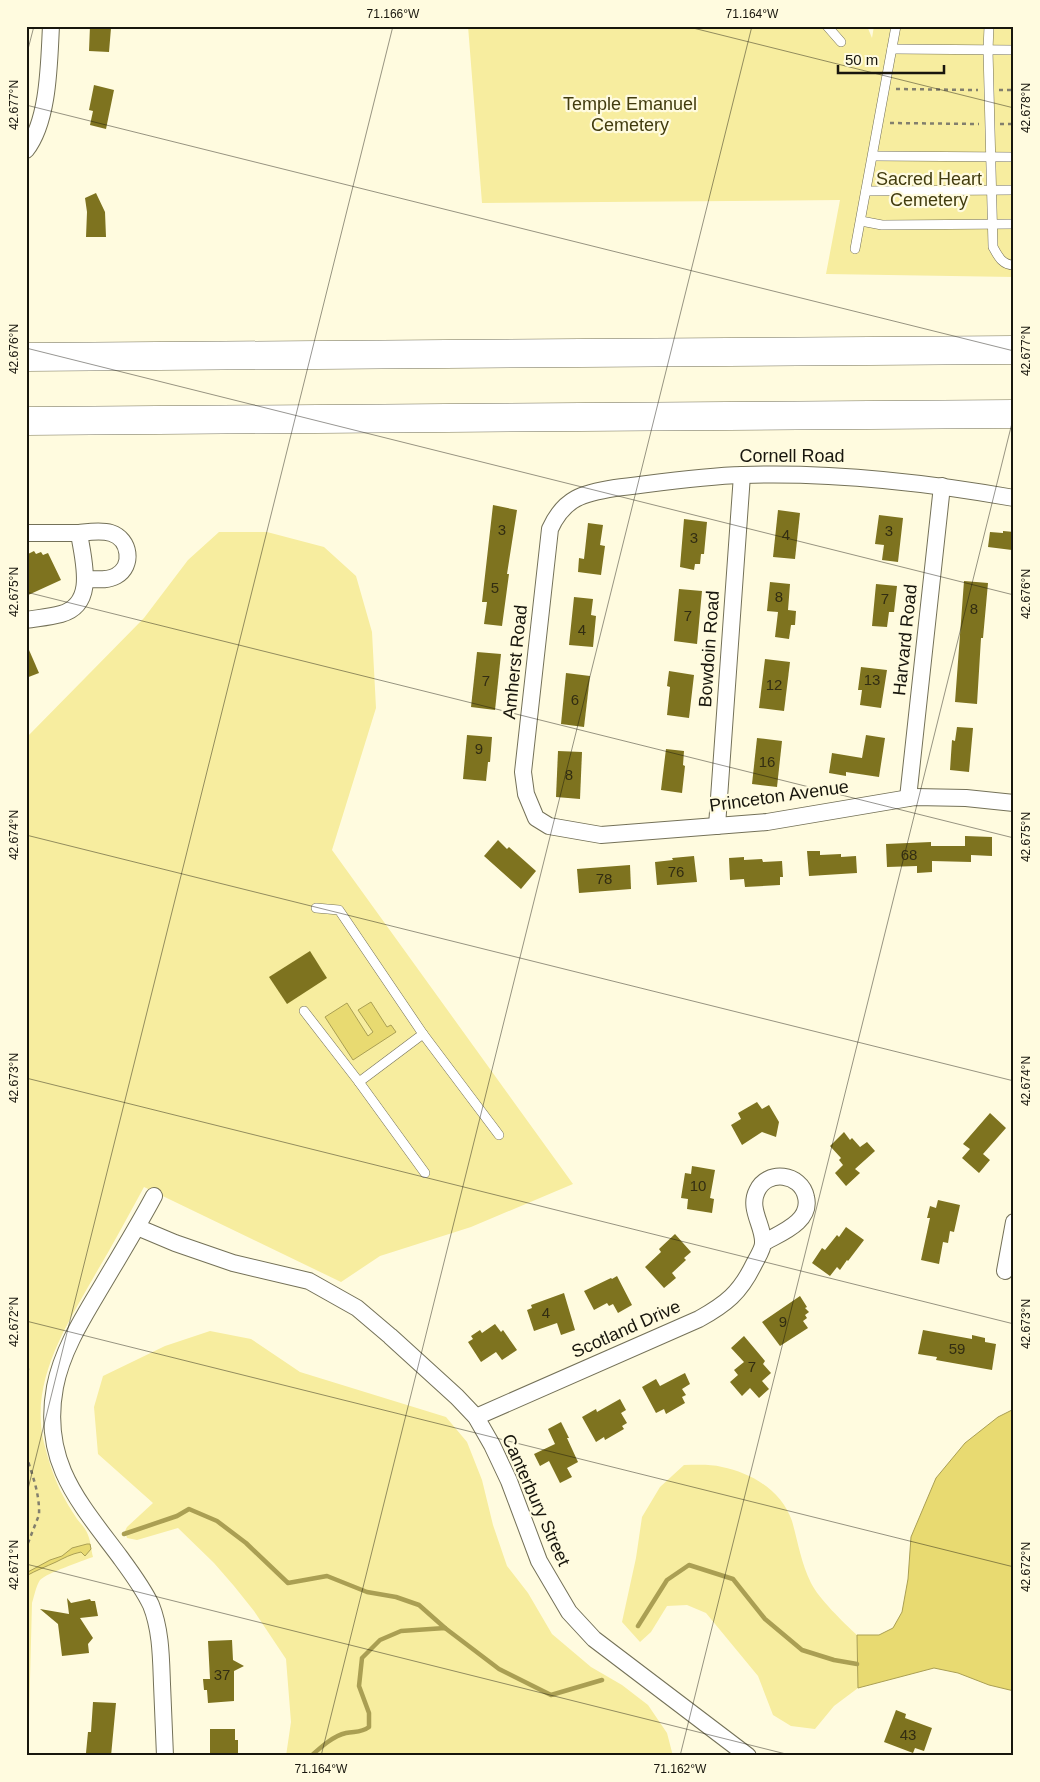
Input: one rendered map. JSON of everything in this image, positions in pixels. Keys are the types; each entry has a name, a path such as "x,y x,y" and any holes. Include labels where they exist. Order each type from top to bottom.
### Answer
{"highway":[{"path":"26,357 1014,350"},
{"path":"26,421 1014,414"}],"street":[{"path":"26,150 42,117 48,75 51,26"},
{"name":"Cornell Road","path":"571,500 596,491 614,488 742,475 852,476 942,486 1014,498"},
{"name":"Bowdoin Road","path":"717,826 742,475"},
{"name":"Harvard Road","path":"908,798 942,486"},
{"name":"Amherst Road","path":"549,826 536,818 526,794 523,772 550,529 557,514 571,500"},
{"path":"26,533 112,533 120,538 128,552 126,566 115,577 85,579"},
{"path":"26,620 70,611 82,598 85,589 85,579 80,533"},
{"name":"Princeton Avenue","path":"549,826 601,835 767,822 908,798 966,798 1014,803"},
{"path":"154,1196 82,1320 65,1356 55,1386 52,1433 56,1455 65,1478 76,1498 133,1574 151,1605 161,1651 165,1756"},
{"path":"1005,1270 1014,1222"},
{"name":"Canterbury Street","path":"137,1227 175,1243 233,1263 309,1281 357,1308 457,1397 476,1418 492,1444 509,1481 539,1561 569,1612 594,1640 739,1753"},
{"name":"Scotland Drive","path":"476,1418 699,1319 715,1310 741,1288 763,1243"}],"lane":[{"path":"827,26 841,42"},
{"path":"855,249 896,26"},
{"path":"989,26 993,247 999,258 1008,265 1014,265"},
{"path":"892,49 1014,50"},
{"path":"873,156 1014,156"},
{"path":"866,191 1014,190"},
{"path":"861,221 882,225 1014,224"},
{"path":"316,908 338,910 423,1034 499,1135"},
{"path":"304,1011 359,1082 425,1173"},
{"path":"359,1082 423,1034"}],"path":[{"path":"885,89 1014,90"},
{"path":"878,123 1014,124"},
{"path":"26,1361 28,1369 26,1381"},
{"path":"26,1455 38,1494 39,1509 37,1520 26,1548"}],"green space":[{"name":"Temple Emanuel Cemetery","path":"468,26 867,26 872,38 874,26 1014,26 1014,277 826,274 840,200 482,203"},
{"path":"219,532 267,532 324,547 356,576 372,632 376,708 332,850 573,1184 471,1227 380,1256 341,1282 144,1187 63,1333 46,1376 41,1420 44,1443 60,1490 87,1533 93,1557 44,1577 36,1588 32,1603 28,1756 26,1756 26,738 144,618 188,560"},
{"path":"210,1331 251,1339 300,1372 446,1417 467,1442 482,1480 493,1525 507,1566 528,1593 552,1634 591,1667 622,1685 648,1705 667,1733 673,1756 286,1756 291,1722 286,1659 254,1611 234,1586 214,1563 178,1528 137,1540 127,1538 125,1531 127,1527 153,1503 98,1454 94,1407 103,1376 165,1346"},
{"path":"684,1465 713,1465 733,1470 755,1479 773,1492 787,1510 792,1521 802,1560 811,1583 825,1603 857,1635 858,1688 834,1706 815,1729 791,1726 773,1715 758,1676 706,1613 687,1605 667,1606 651,1632 640,1642 622,1622 636,1558 642,1517 660,1487"}],"shaded area":[{"path":"371,1002 387,1027 391,1025 396,1032 353,1060 325,1017 347,1003 368,1036 373,1032 358,1010"},
{"path":"1014,1409 1014,1691 989,1685 958,1673 934,1668 858,1688 857,1635 879,1635 893,1628 902,1612 908,1579 911,1537 936,1478 965,1443 998,1417"},
{"path":"90,1544 91,1549 85,1556 81,1552 74,1554 26,1576 26,1573 50,1560 62,1556 72,1548"}],"building":[{"path":"90,26 108,26 108,28 111,28 109,52 89,51"},
{"path":"94,85 114,90 106,129 90,125 93,111 89,110"},
{"path":"96,193 105,212 106,237 86,237 87,212 85,198"},
{"path":"493,505 517,510 507,574 509,574 502,626 484,624 487,602 482,602"},
{"path":"778,510 800,513 795,559 773,557"},
{"path":"879,515 903,518 898,562 882,560 884,545 875,544"},
{"path":"684,519 707,522 704,554 701,554 700,564 695,564 694,570 680,567"},
{"path":"588,523 603,525 600,545 605,546 601,575 578,572 579,558 584,559"},
{"path":"1003,531 1014,532 1012,550 988,547 990,532 1003,533"},
{"path":"34,551 36,554 41,552 43,555 48,553 61,580 26,596 26,555"},
{"path":"964,581 988,583 983,638 981,638 977,704 955,702"},
{"path":"770,582 790,584 788,610 796,611 795,625 791,625 789,639 775,637 778,612 767,611"},
{"path":"876,584 897,586 894,612 889,612 887,627 872,626"},
{"path":"679,589 702,591 697,644 674,641"},
{"path":"574,597 593,599 591,615 596,616 593,647 569,645"},
{"path":"26,643 39,673 26,678"},
{"path":"477,652 501,654 495,710 471,707"},
{"path":"765,659 790,662 784,711 759,708"},
{"path":"861,667 887,670 881,708 860,705 862,690 858,690"},
{"path":"669,671 694,675 689,718 667,715 670,687 667,686"},
{"path":"566,673 590,676 584,727 561,724"},
{"path":"957,727 973,728 969,772 950,770 952,740 955,741"},
{"path":"467,735 492,737 486,781 463,779"},
{"path":"866,735 885,738 879,777 846,772 846,776 829,773 832,753 862,758"},
{"path":"757,738 782,741 777,787 752,784"},
{"path":"666,749 684,751 683,765 685,766 682,793 661,790"},
{"path":"558,751 582,752 580,799 556,797"},
{"path":"965,836 992,837 992,856 971,855 971,862 932,861 932,872 917,873 917,866 887,867 886,844 931,842 931,846 965,846"},
{"path":"498,840 507,849 509,847 536,871 521,889 484,856"},
{"path":"807,851 820,851 820,855 841,854 841,857 856,856 857,873 809,876"},
{"path":"694,856 697,882 657,885 655,862"},
{"path":"744,857 744,860 762,859 763,862 782,861 783,877 780,877 780,885 745,887 744,879 730,880 729,858"},
{"path":"630,865 631,889 579,893 577,869"},
{"path":"310,951 327,978 287,1004 269,977"},
{"path":"757,1102 762,1109 769,1105 779,1122 776,1137 762,1132 742,1145 731,1125 741,1119 738,1113"},
{"path":"990,1113 1006,1128 983,1154 990,1160 979,1173 962,1158 970,1149 963,1144"},
{"path":"844,1132 850,1140 852,1138 860,1147 867,1142 875,1151 855,1169 860,1173 846,1186 835,1173 843,1165 839,1160 841,1158 830,1146"},
{"path":"692,1166 715,1170 710,1198 714,1199 712,1213 687,1209 688,1199 681,1198 685,1173 691,1174"},
{"path":"938,1200 960,1205 954,1232 950,1231 948,1243 943,1242 939,1264 921,1260 930,1218 927,1218 930,1206 936,1208"},
{"path":"846,1227 864,1240 840,1270 837,1267 830,1276 812,1263 822,1248 825,1250 837,1235 839,1237"},
{"path":"675,1234 691,1252 684,1258 686,1260 672,1273 676,1278 664,1288 645,1267 661,1252 659,1249"},
{"path":"617,1276 632,1305 618,1313 613,1304 609,1306 607,1303 594,1310 584,1291"},
{"path":"564,1293 575,1330 561,1335 557,1323 534,1331 527,1310 532,1308 531,1305"},
{"path":"800,1296 807,1307 805,1308 809,1312 805,1315 807,1318 803,1321 808,1328 780,1346 762,1322"},
{"path":"495,1324 501,1332 503,1330 517,1350 502,1360 496,1352 481,1362 468,1342 473,1339 471,1336 480,1330 482,1333"},
{"path":"923,1330 972,1339 972,1335 985,1338 985,1342 996,1344 992,1370 936,1360 937,1357 918,1354"},
{"path":"744,1336 765,1361 763,1364 771,1373 762,1381 769,1389 759,1398 750,1388 742,1396 730,1382 738,1375 734,1370 744,1362 731,1348"},
{"path":"685,1373 690,1384 682,1389 686,1395 682,1397 685,1403 666,1414 664,1409 656,1413 642,1387 656,1379 660,1386"},
{"path":"620,1399 626,1410 621,1413 627,1423 622,1426 624,1429 605,1440 604,1437 596,1442 582,1417 596,1409 597,1412"},
{"path":"561,1422 578,1462 567,1468 572,1477 560,1483 549,1461 540,1466 534,1454 555,1444 548,1429"},
{"path":"67,1598 71,1603 90,1599 95,1601 98,1616 80,1618 93,1638 88,1644 89,1653 62,1656 58,1624 40,1609 69,1614"},
{"path":"232,1640 233,1660 244,1666 234,1671 234,1701 208,1703 207,1690 204,1690 203,1679 210,1679 208,1641"},
{"path":"93,1702 116,1703 111,1756 89,1756 90,1753 86,1753 88,1732 91,1732"},
{"path":"896,1710 906,1714 905,1718 932,1728 924,1751 915,1748 913,1753 884,1742"},
{"path":"210,1729 235,1729 235,1740 238,1740 238,1756 210,1756"}],"waterway":[{"path":"124,1534 177,1516 189,1509 217,1521 246,1543 288,1583 327,1576 367,1592 396,1597 419,1605 445,1628"},
{"path":"638,1626 667,1580 689,1565 733,1579 765,1619 802,1650 834,1660 857,1664"},
{"path":"311,1756 336,1737 346,1733 361,1731 369,1727 369,1713 359,1686 362,1658 380,1640 401,1631 445,1628 499,1669 551,1695 602,1680"}],"park label":[{"name":"Sacred Heart Cemetery","path":"929,189"}]}
